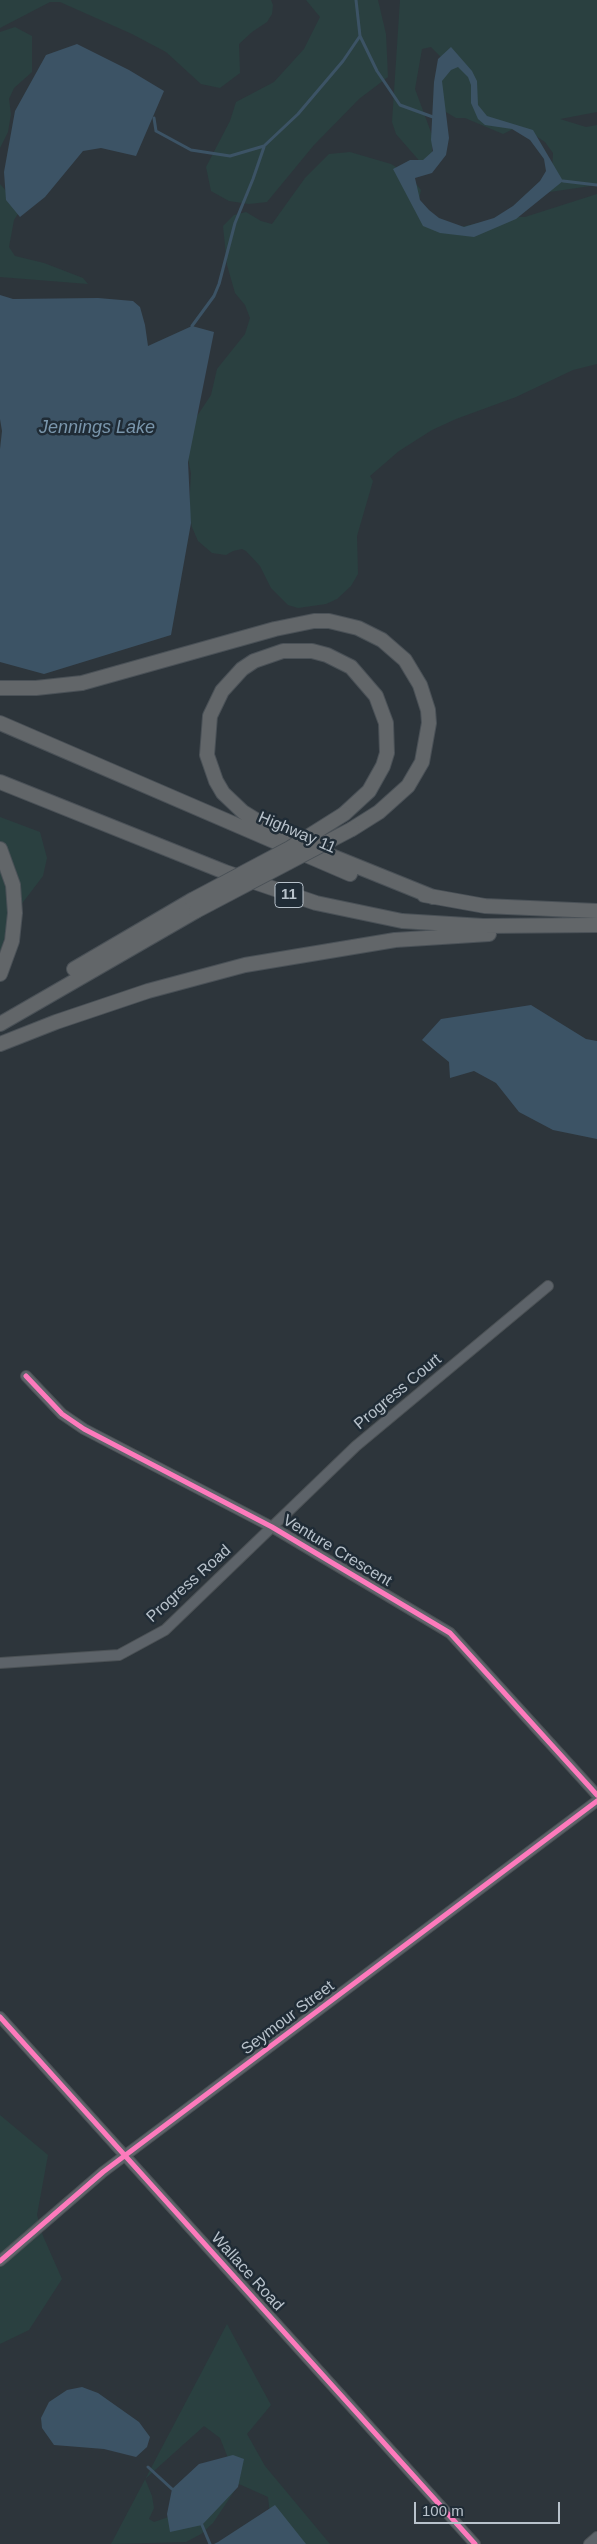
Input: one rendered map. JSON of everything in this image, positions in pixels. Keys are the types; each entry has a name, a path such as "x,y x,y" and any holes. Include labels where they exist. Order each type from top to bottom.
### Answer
{"highway":[{"path":"0,688 36,688 82,683 306,622 329,621 358,628 382,640 405,660 420,685 430,723 422,762 408,786 379,812 352,828 194,906 0,1014"},
{"path":"0,1024 296,844 344,814 370,791 383,766 387,753 386,723 376,696 351,667 327,655 312,651 283,651 254,661 242,669 227,685 215,704 210,716 207,755 216,781 223,792 243,812 282,836 433,898"},
{"name":"Highway 11","path":"0,723 325,865 367,880 433,898 513,908 597,911"},
{"name":"11","path":"0,782 225,872 286,894 332,907 402,921 469,925 597,925"},
{"path":"0,849 13,885 15,913 10,949 0,974"},
{"path":"0,1044 56,1022 148,991 209,974 270,961 395,940 597,925"}],"street":[{"name":"Progress Court","path":"272,1527 356,1446 548,1286"},
{"name":"Venture Crescent","path":"26,1376 62,1414 84,1429 272,1527 450,1633 597,1796"},
{"name":"Progress Road","path":"0,1663 119,1655 165,1630 272,1527"},
{"name":"Seymour Street","path":"0,2261 103,2172 597,1801"},
{"name":"Wallace Road","path":"0,2016 475,2544"},
{"path":"589,2544 597,2537"}],"green space":[{"path":"0,0 271,0 273,5 272,14 267,22 239,44 240,73 220,88 201,84 166,52 132,34 60,2 50,2 0,28"},
{"path":"306,0 378,0 386,34 388,77 359,99 314,145 267,202 249,204 229,201 211,191 206,167 230,121 236,102 274,82 304,49 320,17"},
{"path":"400,0 597,0 597,112 560,119 586,127 597,125 597,185 543,193 552,174 553,153 545,142 524,128 517,127 503,134 465,118 456,118 446,112 436,92 441,57 431,47 422,49 415,89 432,135 432,161 423,165 396,134 392,122"},
{"path":"15,27 32,36 32,72 14,88 9,99 11,114 8,132 0,148 0,32"},
{"path":"350,152 391,164 409,175 421,190 419,200 444,231 504,217 525,217 597,194 597,364 573,370 516,397 456,419 432,430 399,451 370,476 373,481 357,536 358,574 351,586 337,599 326,604 298,608 288,605 271,588 260,566 246,551 242,549 226,555 212,553 198,541 192,527 189,511 191,473 188,459 193,422 211,395 217,369 245,334 250,318 245,305 235,293 227,265 223,226 234,215 246,212 261,221 272,224 305,178 329,154"},
{"path":"0,184 7,192 30,195 14,220 9,247 15,256 44,263 83,278 88,284 0,277"},
{"path":"0,817 40,832 47,858 43,876 11,918 0,952"},
{"path":"0,2115 48,2155 37,2215 43,2236 62,2279 29,2330 0,2344"},
{"path":"227,2324 271,2405 247,2434 265,2466 330,2544 288,2544 271,2523 268,2497 239,2484 213,2523 201,2534 186,2542 111,2544 145,2479 152,2496 154,2508 149,2519 154,2522 180,2513 228,2458 220,2438 204,2426 146,2479"}],"water":[{"path":"77,44 129,70 164,91 136,156 101,148 83,151 45,197 20,217 6,200 4,172 15,111 46,55"},
{"path":"451,47 472,71 477,81 478,105 487,116 533,130 563,181 516,219 474,237 440,233 423,226 393,169 410,160 423,160 433,151 431,140 434,82 438,59","holes":["458,67 468,77 471,85 471,103 478,119 485,125 512,129 530,140 544,159 546,171 540,181 513,206 494,218 464,227 439,218 429,210 420,200 415,178 432,173 446,155 449,138 442,81 451,70"]},
{"name":"Jennings Lake","path":"0,295 13,299 98,298 133,301 140,307 148,346 192,326 214,332 188,462 191,523 171,635 44,674 0,662 0,449 2,431 0,419"},
{"path":"531,1005 586,1039 597,1041 597,1139 553,1130 519,1112 496,1083 474,1071 450,1078 449,1062 422,1040 441,1019"},
{"path":"82,2387 98,2393 139,2422 150,2437 147,2447 136,2457 104,2449 54,2445 42,2428 41,2418 49,2402 67,2390"},
{"path":"233,2455 244,2459 238,2487 202,2525 170,2532 167,2514 172,2489 199,2464"},
{"path":"275,2505 306,2544 214,2544 218,2542"}],"waterway":[{"path":"356,0 360,36 377,71 400,105 433,117"},
{"path":"154,118 156,131 191,150 230,156 264,146 298,114 343,61 360,36"},
{"path":"192,326 214,296 219,284 235,223 264,147"},
{"path":"563,181 597,185"},
{"path":"148,2467 172,2489"},
{"path":"202,2525 210,2544"}],"cycle path":[{"path":"26,1376 62,1414 84,1429 272,1527 450,1633 597,1795"},
{"path":"0,2261 103,2172 597,1801"},
{"path":"0,2017 475,2544"}]}
